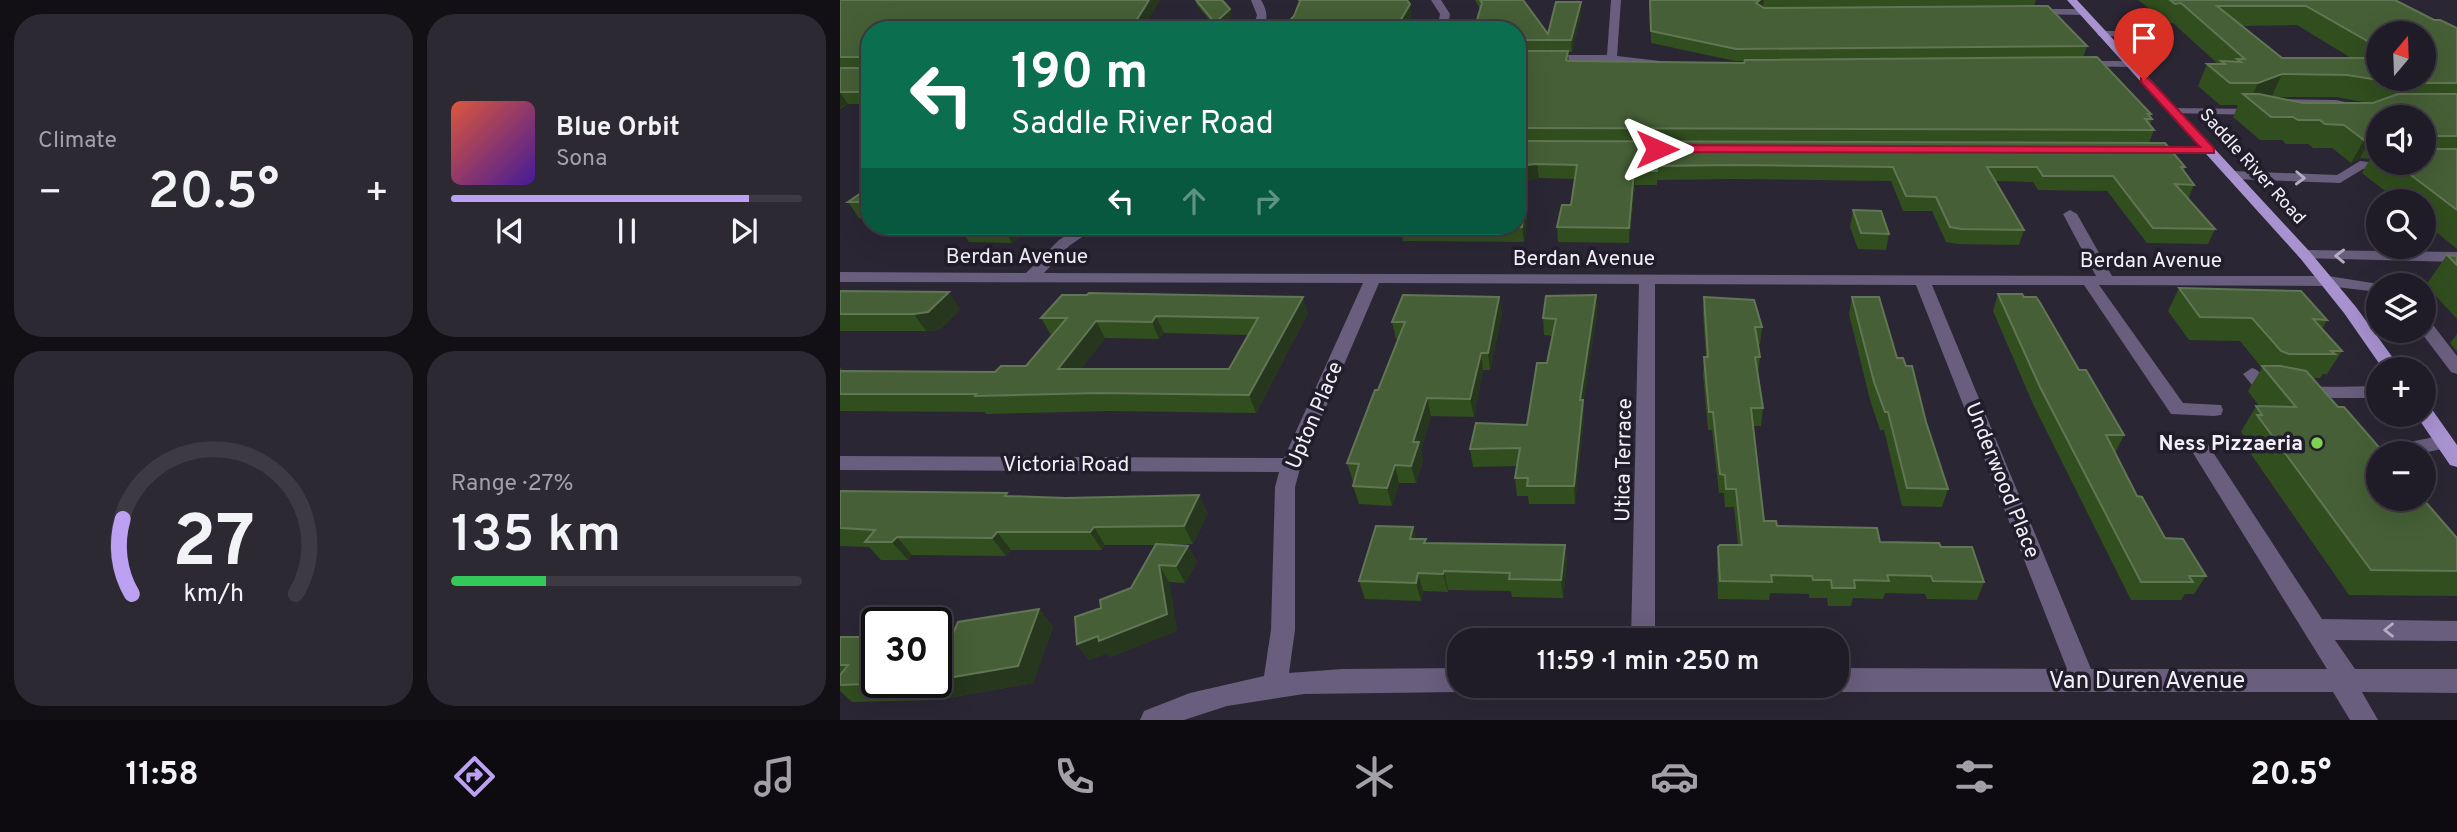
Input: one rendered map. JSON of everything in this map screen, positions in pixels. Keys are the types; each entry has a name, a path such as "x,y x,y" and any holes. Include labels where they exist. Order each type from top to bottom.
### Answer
{"main road":[{"name":"Saddle River Road","path":"2072,0 2328,281 2383,357"},
{"path":"2434,427 2457,460"}],"street":[{"path":"1256,0 1263,14 1262,21"},
{"path":"1436,0 1444,14 1443,21"},
{"path":"1612,58 1616,0"},
{"path":"2025,12 2082,12"},
{"path":"2102,34 2144,34"},
{"path":"1526,58 1612,58 1677,66"},
{"path":"2072,65 2130,64"},
{"path":"2249,111 2272,102 2336,103 2373,114 2347,119"},
{"path":"2173,111 2249,111 2270,115"},
{"path":"2132,150 2210,150"},
{"path":"2232,175 2340,179 2360,164 2366,164"},
{"path":"2070,214 2107,281"},
{"path":"1031,277 1064,243 1077,235"},
{"path":"2305,255 2457,257"},
{"name":"Berdan Avenue","path":"840,277 2328,281 2366,286"},
{"name":"Upton Place","path":"1275,684 1284,606 1285,487 1291,465 1373,278"},
{"name":"Utica Terrace","path":"1643,628 1647,279"},
{"name":"Underwood Place","path":"1922,280 2084,681"},
{"path":"2088,280 2178,409 2214,410"},
{"path":"2436,341 2457,368"},
{"path":"2252,374 2258,381 2310,392 2366,392"},
{"path":"2436,444 2444,442"},
{"path":"2198,445 2316,629 2365,720"},
{"name":"Victoria Road","path":"840,464 1291,465"},
{"path":"2316,629 2457,631"},
{"path":"1153,720 1223,696 1275,684 1345,679 1447,680"},
{"name":"Van Duren Avenue","path":"1849,680 2457,681"}],"building":[{"path":"840,0 1149,0 1136,21 861,21 861,57 840,57"},
{"path":"1196,0 1222,0 1230,9 1217,21 1213,21"},
{"path":"1407,0 1410,4 1400,21 1289,21 1300,1"},
{"path":"1480,0 1523,0 1548,34 1556,2 1581,2 1571,40 1526,40 1526,21 1477,21 1482,3"},
{"path":"1650,0 1760,0 1756,3 1764,8 2048,6 2087,46 1736,49 1651,31"},
{"path":"2170,0 2395,0 2434,20 2457,28 2457,83 2436,83 2436,21 2366,21 2366,40 2306,6 2217,6 2282,58 2366,58 2366,78 2347,75 2282,74 2258,83 2230,83 2207,64 2225,64 2221,61 2241,62 2237,59 2245,59 2181,3 2175,4"},
{"path":"1526,51 1568,51 1568,61 1744,63 1745,60 2097,57 2151,114 2148,114 2152,119 2145,119 2154,130 1526,128"},
{"path":"840,68 861,68 861,92 840,92"},
{"path":"2243,94 2259,94 2303,103 2373,103 2398,94 2457,94 2457,136 2436,136 2436,105 2366,105 2364,140 2344,125 2325,124 2320,120 2298,120 2293,117 2271,117"},
{"path":"1526,141 2165,143 2185,167 2181,167 2194,185 2175,184 2215,229 2153,228 2113,176 2043,176 2037,167 1987,167 2024,230 1961,229 1950,227 1936,197 1906,196 1893,167 1735,165 1657,166 1657,171 1634,171 1629,228 1557,227 1562,205 1571,205 1577,165 1526,165"},
{"path":"2436,149 2457,149 2457,210 2436,194 2436,189 2429,189 2411,175 2436,175"},
{"path":"861,193 861,202 848,202"},
{"path":"1853,210 1881,211 1889,234 1861,233"},
{"path":"2447,255 2457,256 2457,265"},
{"path":"2179,288 2301,291 2327,320 2313,319 2342,351 2331,351 2335,354 2289,354 2281,351 2252,318 2200,317"},
{"path":"840,291 949,292 928,312 840,314"},
{"path":"1998,294 2022,294 2024,297 2036,297 2039,301 2079,370 2086,370 2124,435 2106,435 2137,496 2142,497 2165,538 2183,539 2206,576 2189,576 2193,582 2141,582 2040,387"},
{"path":"1062,295 1303,297 1249,395 840,394 840,371 995,372 1001,366 1026,366 1067,318 1041,318","holes":["1156,316 1258,318 1229,369 1058,369 1096,321 1152,322"]},
{"path":"1403,295 1499,297 1488,353 1481,353 1470,399 1427,398 1413,442 1419,442 1411,466 1395,465 1387,488 1353,486 1359,464 1347,463 1405,322 1392,322"},
{"path":"1596,295 1580,400 1583,400 1574,486 1527,486 1528,478 1515,478 1520,448 1470,449 1476,423 1527,425 1537,363 1547,363 1556,319 1543,318 1546,296"},
{"path":"1704,297 1754,300 1762,327 1755,327 1760,357 1755,357 1763,408 1751,408 1764,521 1776,521 1777,526 1877,528 1880,542 1939,543 1941,547 1972,547 1984,582 1933,581 1931,576 1887,575 1889,581 1854,580 1855,588 1832,588 1831,580 1813,580 1812,576 1771,575 1772,582 1720,581 1718,547 1742,545 1736,489 1726,489 1725,475 1720,474 1713,412 1709,412 1704,357 1708,357"},
{"path":"1852,297 1879,297 1897,358 1903,358 1906,366 1912,366 1926,422 1948,489 1907,488 1888,412 1885,412 1874,382"},
{"path":"2262,366 2281,366 2306,371 2338,407 2344,407 2374,441 2366,441 2366,511 2433,511 2457,538 2457,571 2371,570 2257,415 2262,415 2256,406 2296,407"},
{"path":"840,491 1007,493 1005,496 1066,498 1199,495 1184,526 1094,527 1090,532 997,532 992,538 897,537 892,542 865,542 875,530 840,528"},
{"path":"1376,526 1413,527 1410,539 1426,539 1424,543 1565,545 1561,580 1509,579 1510,573 1444,571 1443,574 1418,573 1416,583 1359,581"},
{"path":"1156,544 1188,546 1176,566 1159,565 1167,614 1099,641 1098,636 1077,644 1075,617 1101,608 1100,600 1131,588"},
{"path":"1039,609 1018,666 952,677 952,636 958,622"},
{"path":"840,637 861,637 861,684 840,685 840,675 848,665 840,665"}],"place":[{"name":"Ness Pizzaeria","path":"2317,443"}],"route":[{"path":"1657,149 2210,150 2144,80"}]}
